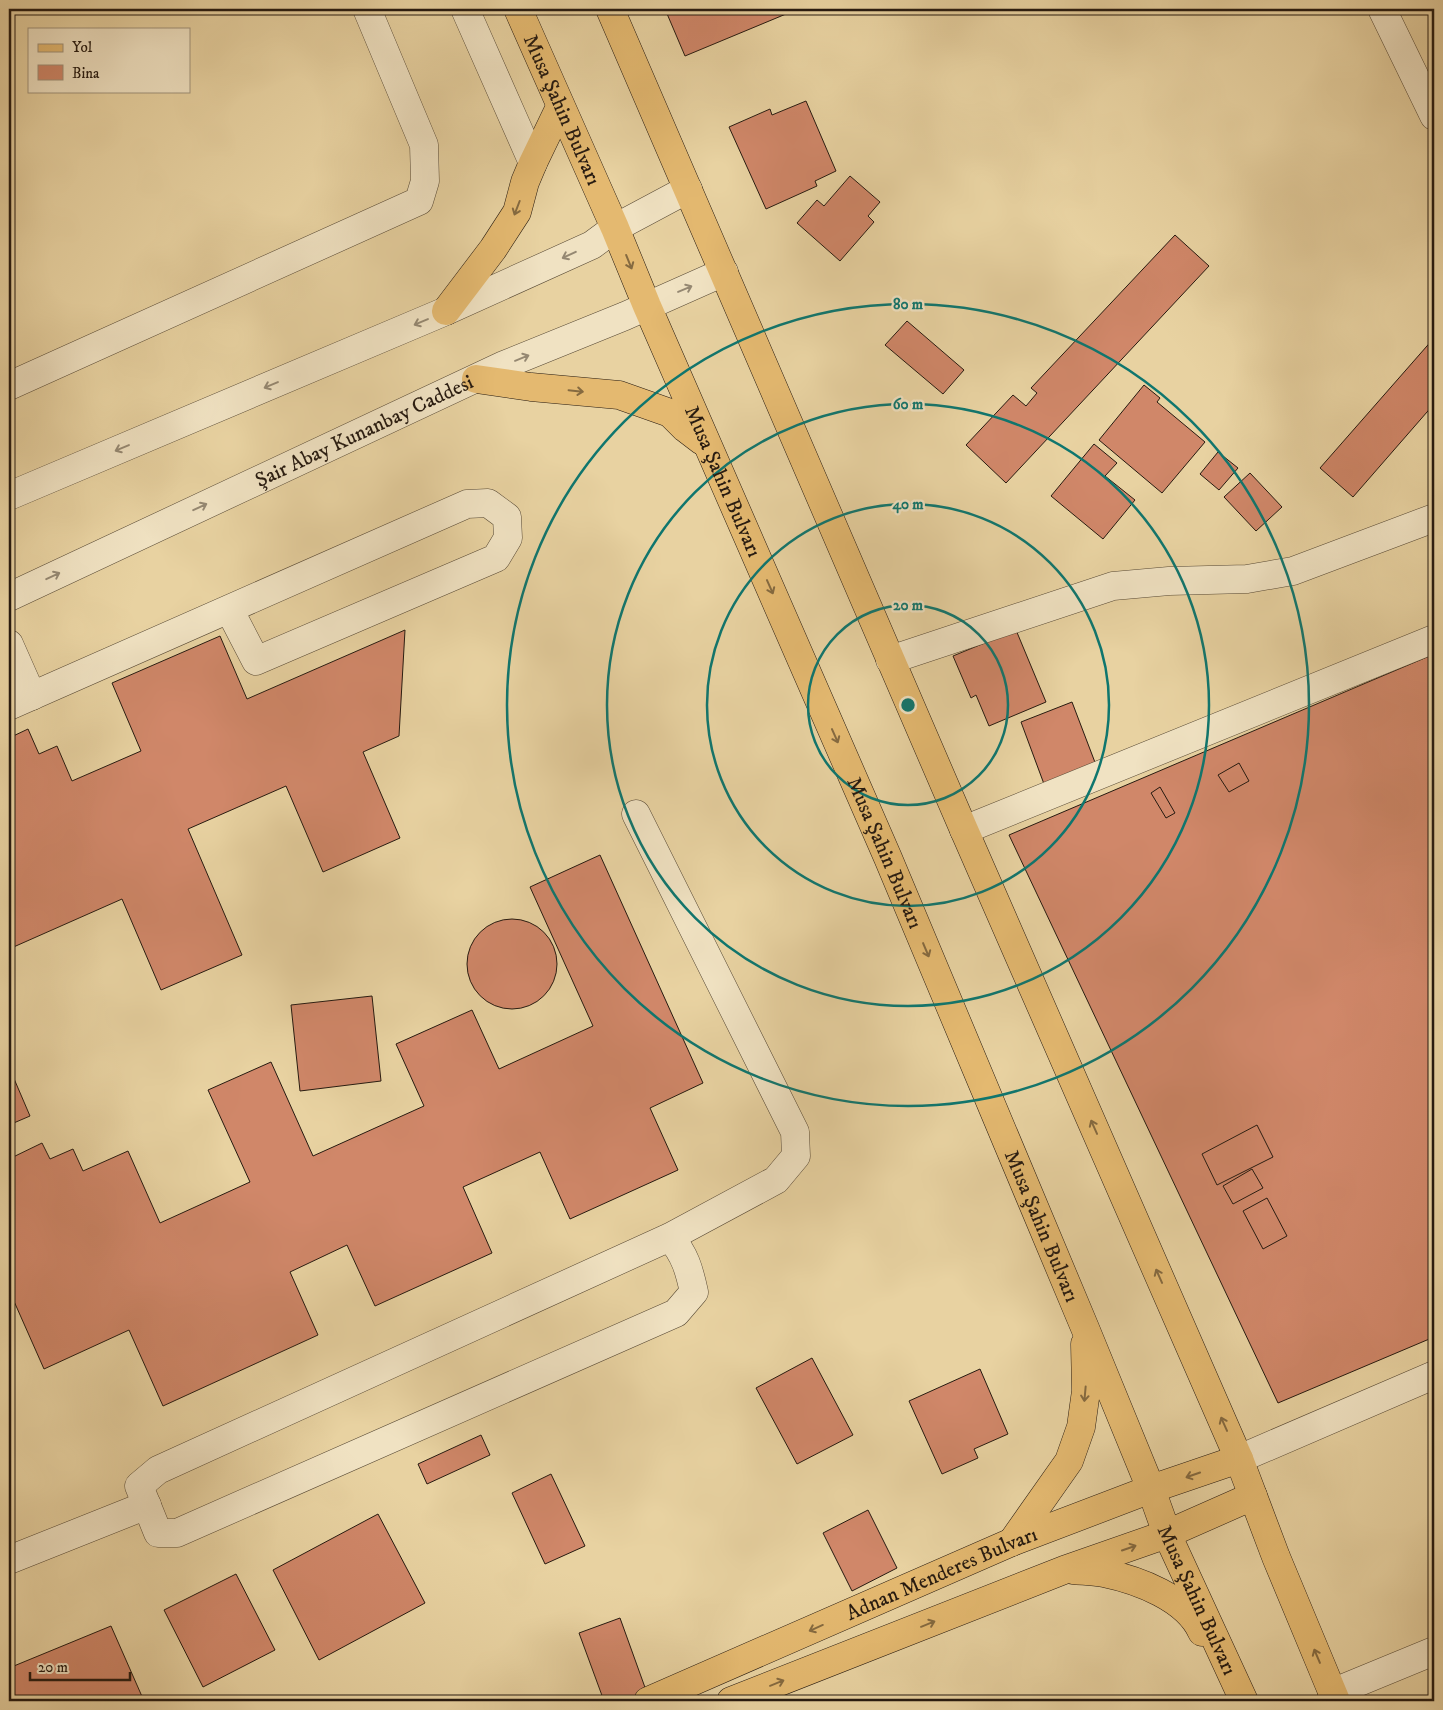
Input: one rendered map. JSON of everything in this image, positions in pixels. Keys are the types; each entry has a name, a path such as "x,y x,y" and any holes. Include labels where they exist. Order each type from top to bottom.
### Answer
{"main road":[{"name":"Musa Şahin Bulvarı","path":"518,9 888,858 1085,1328 1151,1489 1167,1534 1244,1701"},
{"path":"610,9 890,660 1239,1459 1276,1557 1334,1697"},
{"path":"446,311 493,249 516,212 525,182 560,107"},
{"path":"476,379 531,387 619,395 670,413 708,446"},
{"path":"1012,1542 1069,1461 1081,1427 1086,1391 1085,1328"},
{"name":"Adnan Menderes Bulvarı","path":"648,1701 1012,1542 1151,1489 1239,1459"},
{"name":"Adnan Menderes Bulvarı","path":"731,1701 1064,1570 1167,1534 1253,1496"},
{"path":"1064,1570 1103,1573 1131,1581 1161,1592 1184,1609 1198,1623 1233,1701"}],"street":[{"path":"9,386 419,202 425,181 424,145 367,9"},
{"path":"465,9 533,163"},
{"path":"1382,9 1434,116"},
{"path":"9,496 446,311 592,245 615,228 688,189"},
{"name":"Şair Abay Kunanbay Caddesi","path":"9,597 504,365 724,272"},
{"path":"9,644 20,701 467,504 488,503 507,517 508,538 496,558 256,661 229,609"},
{"path":"890,660 1113,586 1169,581 1247,580 1293,571 1434,518"},
{"path":"964,830 1434,639"},
{"path":"636,814 795,1132 796,1156 776,1180 670,1237 158,1470 139,1486 158,1533 177,1533 676,1313 694,1292 688,1267 680,1249 670,1237"},
{"path":"1239,1459 1434,1375"},
{"path":"9,1560 147,1505"},
{"path":"1334,1697 1434,1651"}],"building":[{"path":"665,9 798,9 685,56"},
{"path":"806,101 836,171 815,181 817,186 766,209 729,127 770,109 772,115"},
{"path":"850,176 880,202 868,216 874,222 840,261 797,223 817,200 824,206"},
{"path":"1175,235 1209,266 1006,483 966,445 1013,395 1026,406 1037,393 1031,388"},
{"path":"907,321 964,370 943,394 885,345"},
{"path":"1434,338 1434,404 1353,497 1320,468"},
{"path":"1144,385 1160,398 1157,402 1205,442 1162,493 1099,440"},
{"path":"1094,444 1117,463 1105,476 1135,500 1103,539 1051,496"},
{"path":"1218,452 1238,468 1219,490 1200,474"},
{"path":"1250,473 1282,507 1256,531 1224,497"},
{"path":"405,630 399,736 363,752 400,838 323,872 286,786 188,829 242,955 161,990 122,899 9,949 9,738 28,729 39,754 57,746 72,781 141,751 112,683 220,636 247,699"},
{"path":"1016,630 1046,702 989,726 976,695 971,698 953,656"},
{"path":"1434,654 1434,1337 1278,1403 1009,835"},
{"path":"1072,702 1096,765 1044,784 1021,722"},
{"path":"1239,763 1249,781 1229,792 1218,775"},
{"path":"1160,787 1175,813 1166,818 1151,793"},
{"path":"600,855 703,1083 650,1108 678,1170 570,1219 540,1152 463,1187 492,1253 375,1306 347,1245 290,1272 318,1335 163,1406 129,1330 44,1369 9,1290 9,1159 42,1143 50,1159 73,1149 83,1171 128,1151 160,1223 250,1182 208,1090 271,1062 313,1156 424,1106 396,1044 472,1010 499,1069 593,1026 530,887"},
{"path":"512,919 529,923 544,932 553,947 557,964 553,981 544,996 529,1005 512,1009 495,1005 480,996 471,981 467,964 471,947 480,932 495,923"},
{"path":"372,996 381,1081 300,1091 291,1005"},
{"path":"9,1067 30,1116 9,1125"},
{"path":"1257,1125 1273,1157 1217,1185 1202,1154"},
{"path":"1252,1169 1263,1188 1233,1204 1223,1186"},
{"path":"1267,1198 1287,1236 1263,1249 1243,1211"},
{"path":"812,1358 853,1435 797,1464 756,1388"},
{"path":"980,1369 1008,1434 974,1449 978,1458 942,1474 909,1401"},
{"path":"481,1435 490,1455 427,1484 418,1464"},
{"path":"551,1474 585,1546 545,1564 512,1493"},
{"path":"868,1510 897,1568 852,1591 823,1533"},
{"path":"378,1514 425,1603 319,1660 273,1570"},
{"path":"236,1574 275,1650 203,1687 164,1610"},
{"path":"620,1618 647,1693 625,1701 604,1701 579,1633"},
{"path":"111,1626 144,1701 9,1701 9,1668"}]}
